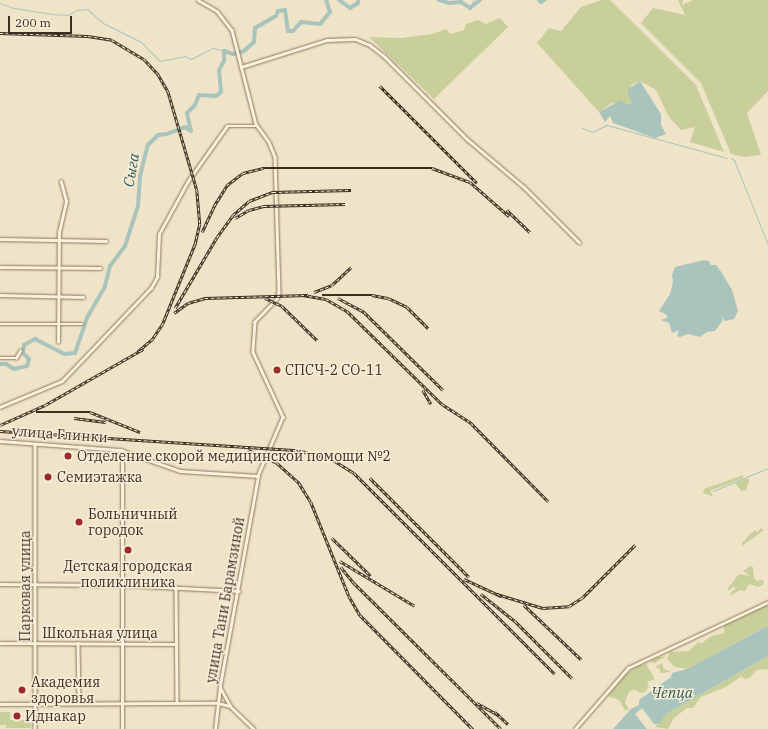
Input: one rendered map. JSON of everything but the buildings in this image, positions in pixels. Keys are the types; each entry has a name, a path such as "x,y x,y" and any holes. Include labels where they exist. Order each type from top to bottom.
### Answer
{"street":[{"path":"198,0 217,11 226,21 236,45 257,126 269,142 275,157 279,292 277,298 253,325 253,352 283,417 258,476"},
{"path":"241,66 326,40 355,39 370,45 579,242"},
{"path":"0,407 62,381 152,288 158,277 159,234 188,181 227,126 257,126"},
{"path":"58,342 59,240 66,201 61,182"},
{"path":"0,239 106,241"},
{"path":"0,267 100,268"},
{"path":"0,296 83,297"},
{"path":"0,324 82,324"},
{"path":"0,358 16,358 20,351"},
{"name":"улица Глинки","path":"0,441 122,450 176,470 258,476"},
{"name":"Парковая улица","path":"35,443 35,729"},
{"path":"122,450 122,729"},
{"name":"улица Тани Барамзиной","path":"215,729 220,686 239,591 258,476"},
{"path":"0,584 123,585 239,591"},
{"path":"176,588 177,702"},
{"path":"576,729 628,668 768,602"},
{"name":"Школьная улица","path":"0,643 176,644"},
{"path":"78,643 79,703"},
{"path":"220,686 224,698 230,706 254,729"},
{"path":"0,704 177,702 218,703 230,706"}],"green space":[{"path":"602,0 610,0 696,85 724,152 690,142 695,127 681,130 669,117 656,90 640,81 631,85 632,104 612,103 599,112 537,43 549,28 561,31 581,7"},
{"path":"678,0 683,0 682,5 693,0 768,0 768,91 747,113 761,155 744,157 731,154 701,83 641,23 653,8 685,15"},
{"path":"500,18 508,27 434,99 369,37 401,38 432,34 446,29 450,34 464,30 466,24 478,20 486,24"},
{"path":"743,475 743,478 710,491 714,497 703,493 704,489"},
{"path":"749,479 749,482 746,490 741,491 735,483"},
{"path":"761,528 764,530 742,546 742,543 751,533 756,530 757,533"},
{"path":"750,566 753,567 754,578 757,581 763,580 764,584 758,587 749,584 745,591 740,590 730,596 731,592 736,589 734,586 728,591 728,588 739,574 750,576 743,571"},
{"path":"768,602 768,626 687,669 675,667 667,659 670,652 689,651 698,642 702,643 711,636 724,633 724,622"},
{"path":"768,656 768,669 756,670 750,678 744,679 742,676 726,687 701,697 693,708 687,708 674,718 668,729 655,727 666,714"},
{"path":"657,657 665,657 655,663 650,662"},
{"path":"663,663 663,668 671,672 660,673 660,669 655,667"},
{"path":"646,664 655,679 647,682 649,687 645,692 640,693 634,689 629,692 625,702 629,710 625,710 619,700 608,696 625,675 638,666"},
{"path":"0,712 10,712 10,720 26,720 26,712 30,712 31,728 6,728 6,725 0,725"}],"water":[{"path":"640,81 661,114 661,125 666,134 655,138 613,123 610,116 605,122 599,112 621,100 626,104 632,104 627,90"},
{"path":"704,260 709,261 711,265 716,265 722,273 732,290 738,311 734,319 725,321 721,316 723,320 715,331 707,332 700,337 688,334 680,337 677,336 679,330 672,333 669,323 661,320 667,318 667,315 659,311 670,294 673,282 672,275 675,267"},
{"name":"Чепца","path":"768,626 768,656 666,714 659,724 654,724 642,708 635,714 647,729 613,729 631,709 639,705 639,700 671,677 672,673 687,669"}],"waterway":[{"name":"Сыга","path":"0,364 6,364 14,369 27,366 29,359 23,353 24,345 35,339 64,354 75,353 88,316 105,286 110,266 125,246 138,206 140,176 148,145 158,135 167,134 185,127 191,131 187,113 195,105 199,95 216,96 221,92 219,70 224,61 224,51 233,54 244,51 254,42 255,28 276,16 278,11 285,10 288,31 293,31 301,22 320,24 330,12 326,0"},
{"name":"Сыга","path":"339,0 350,8 358,3 358,0"},
{"name":"Сыга","path":"439,0 449,3 461,2 470,8 480,0"},
{"name":"Сыга","path":"472,6 473,0"},
{"name":"Сыга","path":"539,0 541,2 544,0"},
{"path":"0,3 14,8 51,14 68,15 77,10 87,9 103,23 141,42 160,61 185,56 191,59 213,48 224,51"},
{"path":"582,128 592,132 607,125 727,158"},
{"path":"731,158 734,160 768,245"},
{"path":"713,491 768,468"}],"railway":[{"path":"0,33 88,36 112,40 144,59 158,74 168,91 197,190 200,224 195,245 163,324 153,339 138,352"},
{"path":"380,86 477,183"},
{"path":"202,232 214,206 227,185 243,173 263,168 432,168 470,182 509,216"},
{"path":"175,308 217,237 233,215 249,201 273,192 351,190"},
{"path":"235,218 249,210 264,206 345,204"},
{"path":"507,210 530,232"},
{"path":"314,292 332,285 351,267"},
{"path":"303,295 326,299 347,311 442,404 471,423 548,501"},
{"path":"174,313 188,303 205,298 308,295"},
{"path":"322,295 372,295 388,298 407,307 428,328"},
{"path":"265,298 282,306 317,340"},
{"path":"338,298 364,312 443,390"},
{"path":"0,425 45,405 143,349"},
{"path":"423,390 431,404"},
{"path":"36,412 90,412 140,432"},
{"path":"74,418 106,422"},
{"path":"0,431 297,450 330,458 354,473 555,674"},
{"path":"248,450 277,463 299,483 311,502 349,596 360,615 473,729"},
{"path":"370,478 469,577"},
{"path":"332,538 371,576"},
{"path":"497,594 543,608 569,606 582,598 635,545"},
{"path":"340,561 415,606"},
{"path":"341,567 354,583 501,729"},
{"path":"464,579 501,596"},
{"path":"481,594 515,621 572,678"},
{"path":"524,605 581,659"},
{"path":"477,703 499,715"},
{"path":"495,712 508,724"}],"place":[{"name":"СПСЧ-2 СО-11","path":"277,370"},
{"name":"Отделение скорой медицинской помощи №2","path":"68,456"},
{"name":"Семиэтажка","path":"48,477"},
{"name":"Больничный городок","path":"79,522"},
{"name":"Детская городская поликлиника","path":"128,550"},
{"name":"Академия здоровья","path":"22,690"},
{"name":"Иднакар","path":"17,716"}]}
